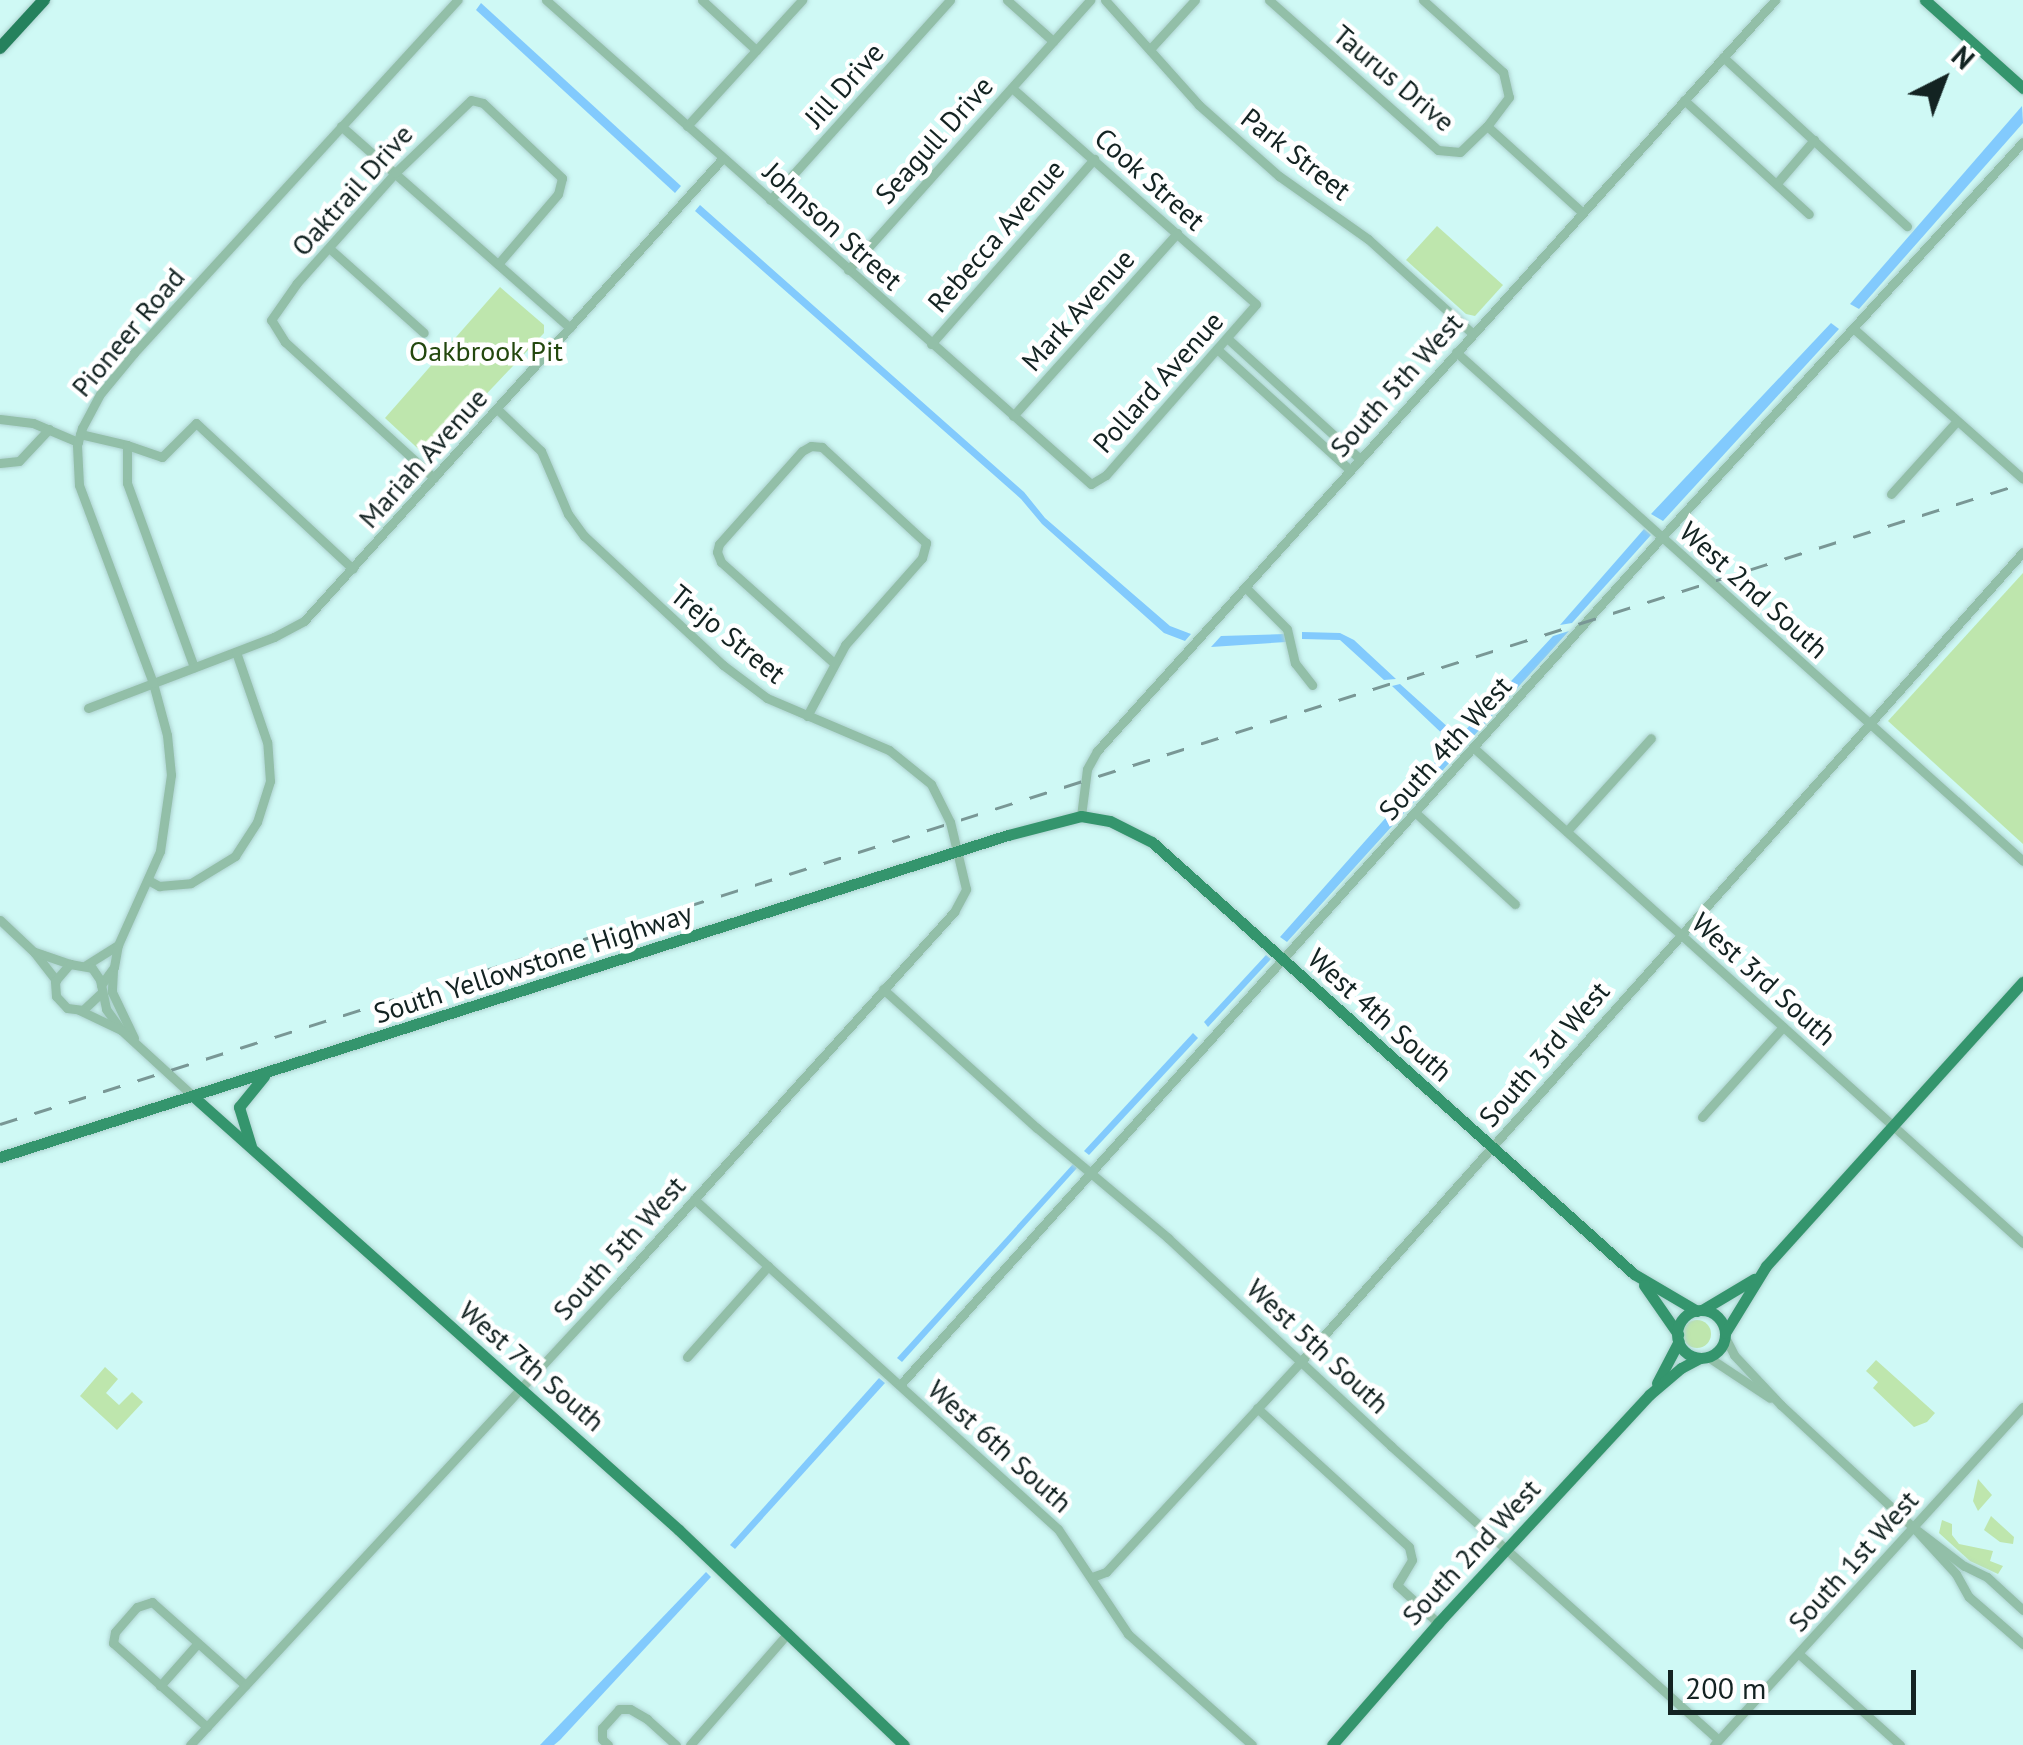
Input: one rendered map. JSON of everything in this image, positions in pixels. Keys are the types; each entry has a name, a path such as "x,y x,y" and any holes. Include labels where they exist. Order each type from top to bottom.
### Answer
{"highway":[{"path":"0,48 44,0"}],"main road":[{"path":"1925,0 2023,88"},
{"name":"South Yellowstone Highway","path":"0,1157 1042,824 1081,816"},
{"name":"West 4th South","path":"1081,816 1110,821 1152,842 1490,1150 1634,1274 1666,1311 1678,1337"},
{"path":"1754,1279 1681,1322 1678,1337 1687,1353 1704,1358 1720,1350 1754,1279 2023,982"},
{"path":"253,1150 239,1107 266,1074"},
{"name":"West 7th South","path":"194,1097 521,1388 788,1632 904,1745"},
{"name":"West 4th South","path":"1634,1274 1699,1311"},
{"path":"1699,1311 1718,1317 1725,1335"},
{"name":"South 2nd West","path":"1650,1396 1678,1337"},
{"name":"South 2nd West","path":"1332,1745 1438,1623 1650,1396 1680,1368 1704,1358"}],"street":[{"name":"Pioneer Road","path":"101,990 148,880 164,833 171,792 167,735 154,683 79,486 79,438 101,393 134,352 458,0"},
{"name":"Johnson Street","path":"546,0 1090,484"},
{"path":"702,0 756,50"},
{"path":"687,126 802,0"},
{"name":"Jill Drive","path":"770,200 950,0"},
{"path":"1007,0 1053,41 1090,0"},
{"name":"Park Street","path":"1105,0 1199,105 1279,176 1346,220 1472,333"},
{"path":"1151,48 1195,0"},
{"name":"Taurus Drive","path":"1269,0 1438,150 1460,152 1487,126 1582,212"},
{"path":"1423,0 1503,72 1509,97 1487,126"},
{"name":"South 5th West","path":"1081,816 1086,769 1098,751 1775,0"},
{"name":"Seagull Drive","path":"848,270 1053,41"},
{"path":"1723,57 1908,226"},
{"name":"Cook Street","path":"1012,88 1256,304"},
{"path":"1684,100 1809,214"},
{"name":"Oaktrail Drive","path":"434,478 272,325 280,304 328,248 464,103 483,103 562,178 558,194 498,264"},
{"path":"342,126 570,328"},
{"path":"1776,182 1814,140"},
{"name":"South 4th West","path":"900,1385 1662,537 2023,142"},
{"name":"Mariah Avenue","path":"88,708 236,652 304,621 723,158"},
{"name":"Rebecca Avenue","path":"932,344 1094,159"},
{"name":"Mark Avenue","path":"1013,416 1177,233"},
{"path":"328,248 424,333"},
{"name":"Pollard Avenue","path":"1090,484 1106,475 1256,304"},
{"path":"1852,328 2023,479"},
{"path":"1226,338 1360,459"},
{"path":"1217,349 1350,470"},
{"name":"West 2nd South","path":"1456,352 2023,860"},
{"name":"Trejo Street","path":"497,409 541,452 568,514 600,553 748,686 806,716 870,740 914,769 942,801 960,853"},
{"path":"0,418 79,438 127,445 162,457 196,423 353,569"},
{"path":"1890,494 1957,421"},
{"path":"0,463 19,461 48,429"},
{"path":"127,445 128,482 194,668"},
{"path":"806,716 834,663 922,558 926,543 822,447 812,446 802,450 719,544 717,552 721,562 834,663"},
{"name":"South 3rd West","path":"1092,1576 1106,1572 1302,1360 1679,932 2023,552"},
{"path":"1245,586 1287,629 1295,663 1312,685"},
{"path":"148,880 159,886 191,883 235,856 258,822 270,781 267,742 236,652"},
{"path":"1566,831 1651,738"},
{"name":"West 3rd South","path":"1475,748 2023,1243"},
{"path":"1416,814 1515,904"},
{"name":"South 5th West","path":"190,1745 694,1199 961,902 967,880 960,853"},
{"path":"0,920 34,952 56,980 61,1003 79,1010 90,1007 101,990 86,965"},
{"path":"34,952 86,965 118,946"},
{"path":"56,980 70,964"},
{"path":"114,967 112,992 135,1041"},
{"name":"West 5th South","path":"883,989 1056,1144 1094,1172 1717,1742"},
{"name":"West 7th South","path":"101,990 121,1030"},
{"name":"West 7th South","path":"79,1010 121,1030 194,1097"},
{"path":"1702,1117 1783,1027"},
{"name":"West 6th South","path":"694,1199 1058,1529 1128,1634 1252,1745"},
{"path":"687,1356 768,1266"},
{"path":"1725,1335 1734,1355 1780,1406 1914,1528 1964,1566 1986,1576 2023,1610"},
{"path":"1704,1358 1780,1406"},
{"name":"South 1st West","path":"1717,1742 2023,1407"},
{"path":"1257,1408 1410,1546 1412,1560 1397,1586 1438,1623"},
{"path":"1914,1528 1956,1574 1969,1597 2023,1644"},
{"path":"207,1727 113,1643 115,1632 143,1602 152,1602 245,1685"},
{"path":"690,1745 788,1632"},
{"path":"160,1686 198,1643"},
{"path":"1798,1654 1900,1745"},
{"path":"608,1745 602,1740 602,1728 619,1709 646,1719 676,1745"}],"green space":[{"path":"1437,226 1503,285 1475,316 1466,314 1406,260"},
{"name":"Oakbrook Pit","path":"500,287 544,325 544,333 427,457 385,418"},
{"path":"2023,573 2023,844 1888,721"},
{"path":"1697,1320 1707,1324 1711,1334 1707,1344 1697,1348 1687,1344 1683,1334 1687,1324"},
{"path":"1876,1360 1935,1413 1927,1422 1914,1427 1873,1388 1878,1382 1866,1371"},
{"path":"105,1367 118,1379 106,1393 119,1405 132,1392 143,1402 117,1430 80,1396"},
{"path":"1978,1479 1992,1495 1978,1511 1973,1501"},
{"path":"1991,1516 2014,1537 2013,1544 2000,1542 1984,1530"},
{"path":"1942,1520 1952,1524 1952,1535 1959,1544 1993,1551 1990,1561 2003,1566 1998,1574 1970,1561 1939,1533"}],"water":[{"path":"481,3 681,186 675,193 476,10"},
{"path":"2022,106 2023,123 1859,309 1850,304"},
{"path":"700,205 1024,492 1045,518 1170,626 1191,634 1185,641 1164,633 1042,524 1021,499 695,211"},
{"path":"1831,323 1839,329 1663,521 1651,514"},
{"path":"1644,529 1651,535 1572,623 1560,625"},
{"path":"1569,631 1287,942 1280,937 1452,743 1392,686 1400,684 1459,737 1553,636"},
{"path":"1302,632 1340,633 1354,640 1396,679 1384,680 1340,640 1302,639"},
{"path":"1285,634 1286,642 1211,647 1221,636"},
{"path":"1266,955 1271,959 1208,1027 1204,1022"},
{"path":"1193,1033 1198,1038 1089,1155 1084,1151"},
{"path":"1073,1164 1077,1168 902,1362 897,1358"},
{"path":"879,1378 885,1383 735,1549 730,1545"},
{"path":"706,1572 711,1577 560,1740 554,1745 540,1745"}],"railway":[{"path":"0,1124 2023,483"}]}
